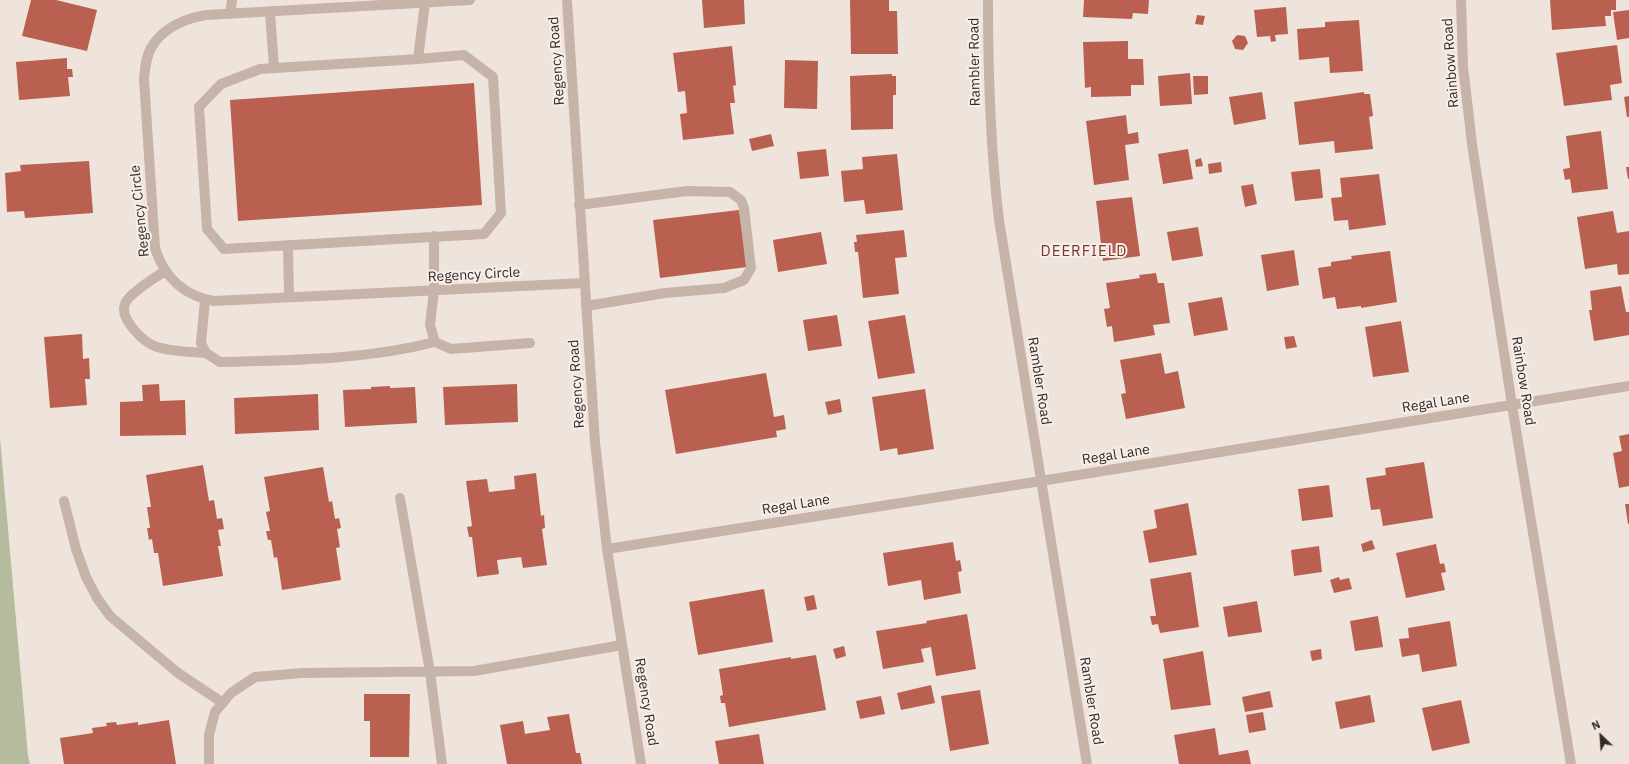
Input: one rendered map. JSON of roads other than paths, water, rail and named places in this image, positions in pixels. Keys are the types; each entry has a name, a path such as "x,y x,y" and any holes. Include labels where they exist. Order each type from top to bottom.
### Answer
{"street":[{"path":"230,14 232,0"},
{"name":"Regency Circle","path":"470,0 230,14 192,18 180,22 163,34 151,48 145,65 144,79 155,248 159,261 175,284 192,295 205,300 214,301 584,283"},
{"name":"Regency Road","path":"567,0 595,442 607,549 641,764"},
{"name":"Rambler Road","path":"988,0 988,64 992,164 999,220 1087,764"},
{"name":"Rainbow Road","path":"1461,0 1463,66 1472,144 1512,405 1572,764"},
{"path":"418,59 425,3"},
{"path":"270,12 274,68"},
{"path":"464,55 493,77 500,213 484,234 224,249 207,229 199,107 221,84 260,69 418,59 464,55"},
{"path":"579,205 687,192 730,192 742,200 751,268 744,280 724,288 665,293 586,306"},
{"path":"434,236 434,290 430,325 435,342"},
{"path":"288,245 288,297"},
{"path":"165,271 136,292 125,303 124,314 132,329 156,347 186,352 206,353 220,362 318,359 406,350 435,342 451,349 530,343"},
{"path":"205,300 201,343 206,353"},
{"name":"Regal Lane","path":"607,549 1041,481 1629,386"},
{"path":"400,498 430,672 442,764"},
{"path":"64,501 76,549 86,577 97,598 110,616 178,672 223,703"},
{"path":"209,764 209,735 215,712 231,693 255,677 302,672 474,671 622,645"}],"district":[{"name":"DEERFIELD","path":"1084,252"}]}
